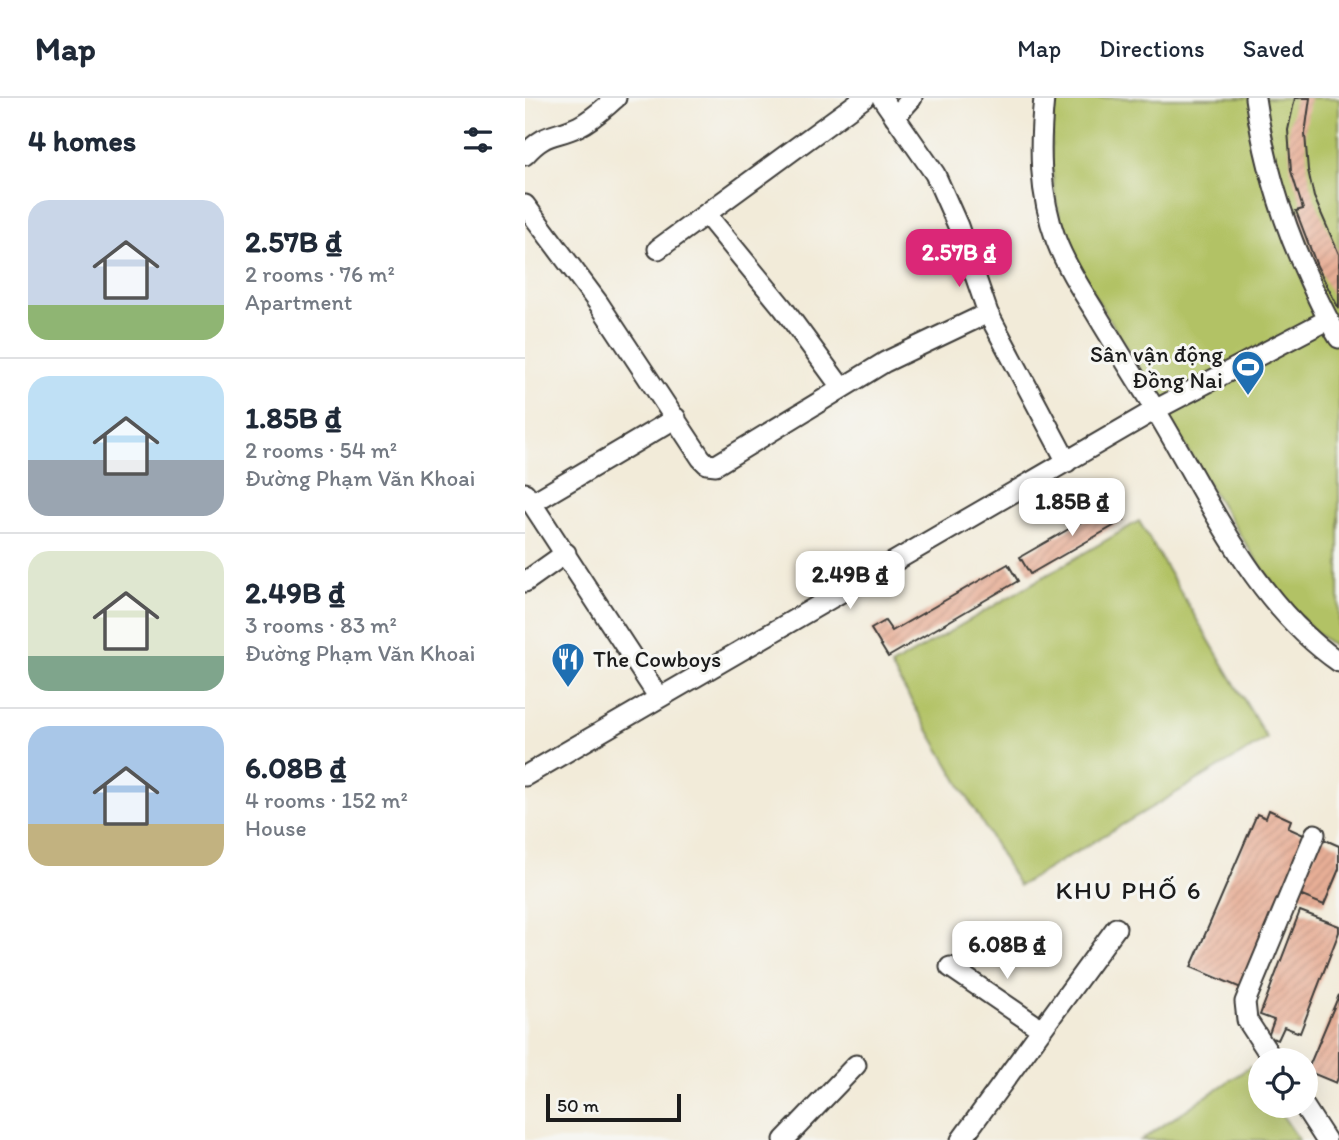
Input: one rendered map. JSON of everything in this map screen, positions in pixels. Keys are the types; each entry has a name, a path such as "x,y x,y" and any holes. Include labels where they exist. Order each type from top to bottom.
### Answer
{"street":[{"path":"525,155 547,136 576,128 591,119 616,98"},
{"path":"658,249 864,98"},
{"path":"882,98 935,174 958,226 988,313 1067,462"},
{"path":"895,117 912,98"},
{"path":"1044,98 1040,161 1044,199 1056,242 1217,519 1272,601 1294,625 1339,662"},
{"path":"1255,98 1261,141 1293,245 1327,320 1339,338"},
{"path":"525,205 599,304 707,464 716,465 885,362 988,313"},
{"path":"706,214 783,308 841,387"},
{"path":"525,776 1155,410 1327,320"},
{"path":"659,698 528,498 676,418"},
{"path":"525,582 566,553"},
{"path":"1265,1048 1247,1020 1245,1002 1315,834"},
{"path":"961,1140 1116,928"},
{"path":"950,967 1041,1029"},
{"path":"784,1140 856,1065"},
{"path":"1312,1118 1327,1140"}],"green space":[{"name":"Sân vận động Đồng Nai","path":"1055,98 1339,98 1339,650 1297,613 1263,569 1079,268 1065,235 1053,184 1051,133"},
{"path":"1139,521 1267,739 1019,886 891,666"},
{"path":"1248,1068 1248,1118 1284,1118 1299,1140 1141,1140"}],"building":[{"path":"1295,98 1310,98 1305,134 1308,170 1314,197 1339,254 1339,309 1317,266 1296,211 1303,209 1291,171 1288,130"},
{"path":"1114,503 1124,520 1030,574 1020,557"},
{"path":"1008,564 1018,581 888,657 871,629 885,621 892,631"},
{"path":"1269,810 1291,820 1288,828 1306,836 1241,988 1191,967 1257,814 1266,818"},
{"path":"1321,838 1339,846 1339,869 1324,905 1297,894"},
{"path":"1300,911 1339,926 1339,932 1300,1033 1284,1027 1278,1040 1268,1037 1274,1020 1260,1015"},
{"path":"1339,995 1339,1075 1336,1083 1318,1076 1317,1048"}],"place":[{"name":"Sân vận động Đồng Nai","path":"1248,397"},
{"name":"The Cowboys","path":"568,689"}],"district":[{"name":"KHU PHỐ 6","path":"1129,890"}]}
